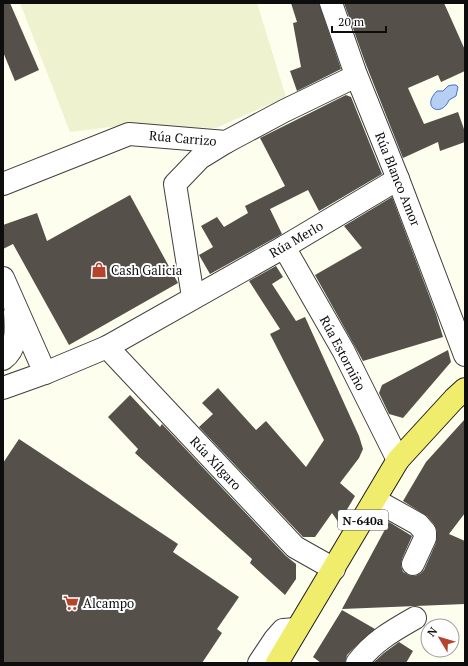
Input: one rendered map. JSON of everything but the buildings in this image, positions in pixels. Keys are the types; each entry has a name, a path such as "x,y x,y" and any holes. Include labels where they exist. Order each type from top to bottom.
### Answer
{"main road":[{"name":"N-640a","path":"277,663 398,460 465,389"}],"street":[{"name":"Rúa Blanco Amor","path":"331,3 356,76 398,179 465,354"},
{"name":"Rúa Carrizo","path":"3,184 129,134 226,142 284,111 356,76"},
{"path":"3,388 45,373 107,347 193,297 175,184 200,158 226,142"},
{"name":"Rúa Merlo","path":"193,297 284,247 398,179"},
{"name":"Rúa Estorniño","path":"284,247 343,350 398,460"},
{"path":"3,278 45,373"},
{"path":"3,359 11,350 16,337 14,303"},
{"name":"Rúa Xílgaro","path":"107,347 295,547 334,569"},
{"path":"375,500 418,524 425,532 425,538 413,564"},
{"path":"358,663 366,652 384,636 415,618"},
{"path":"259,663 283,630 298,629"}],"green space":[{"path":"20,3 257,3 286,97 216,128 127,125 70,132"}],"water":[{"path":"456,85 458,87 456,96 449,100 442,109 434,109 431,106 432,97 437,91 443,91 448,86"}],"place":[{"name":"Cash Galicia","path":"99,270"},
{"name":"Alcampo","path":"71,603"}]}
